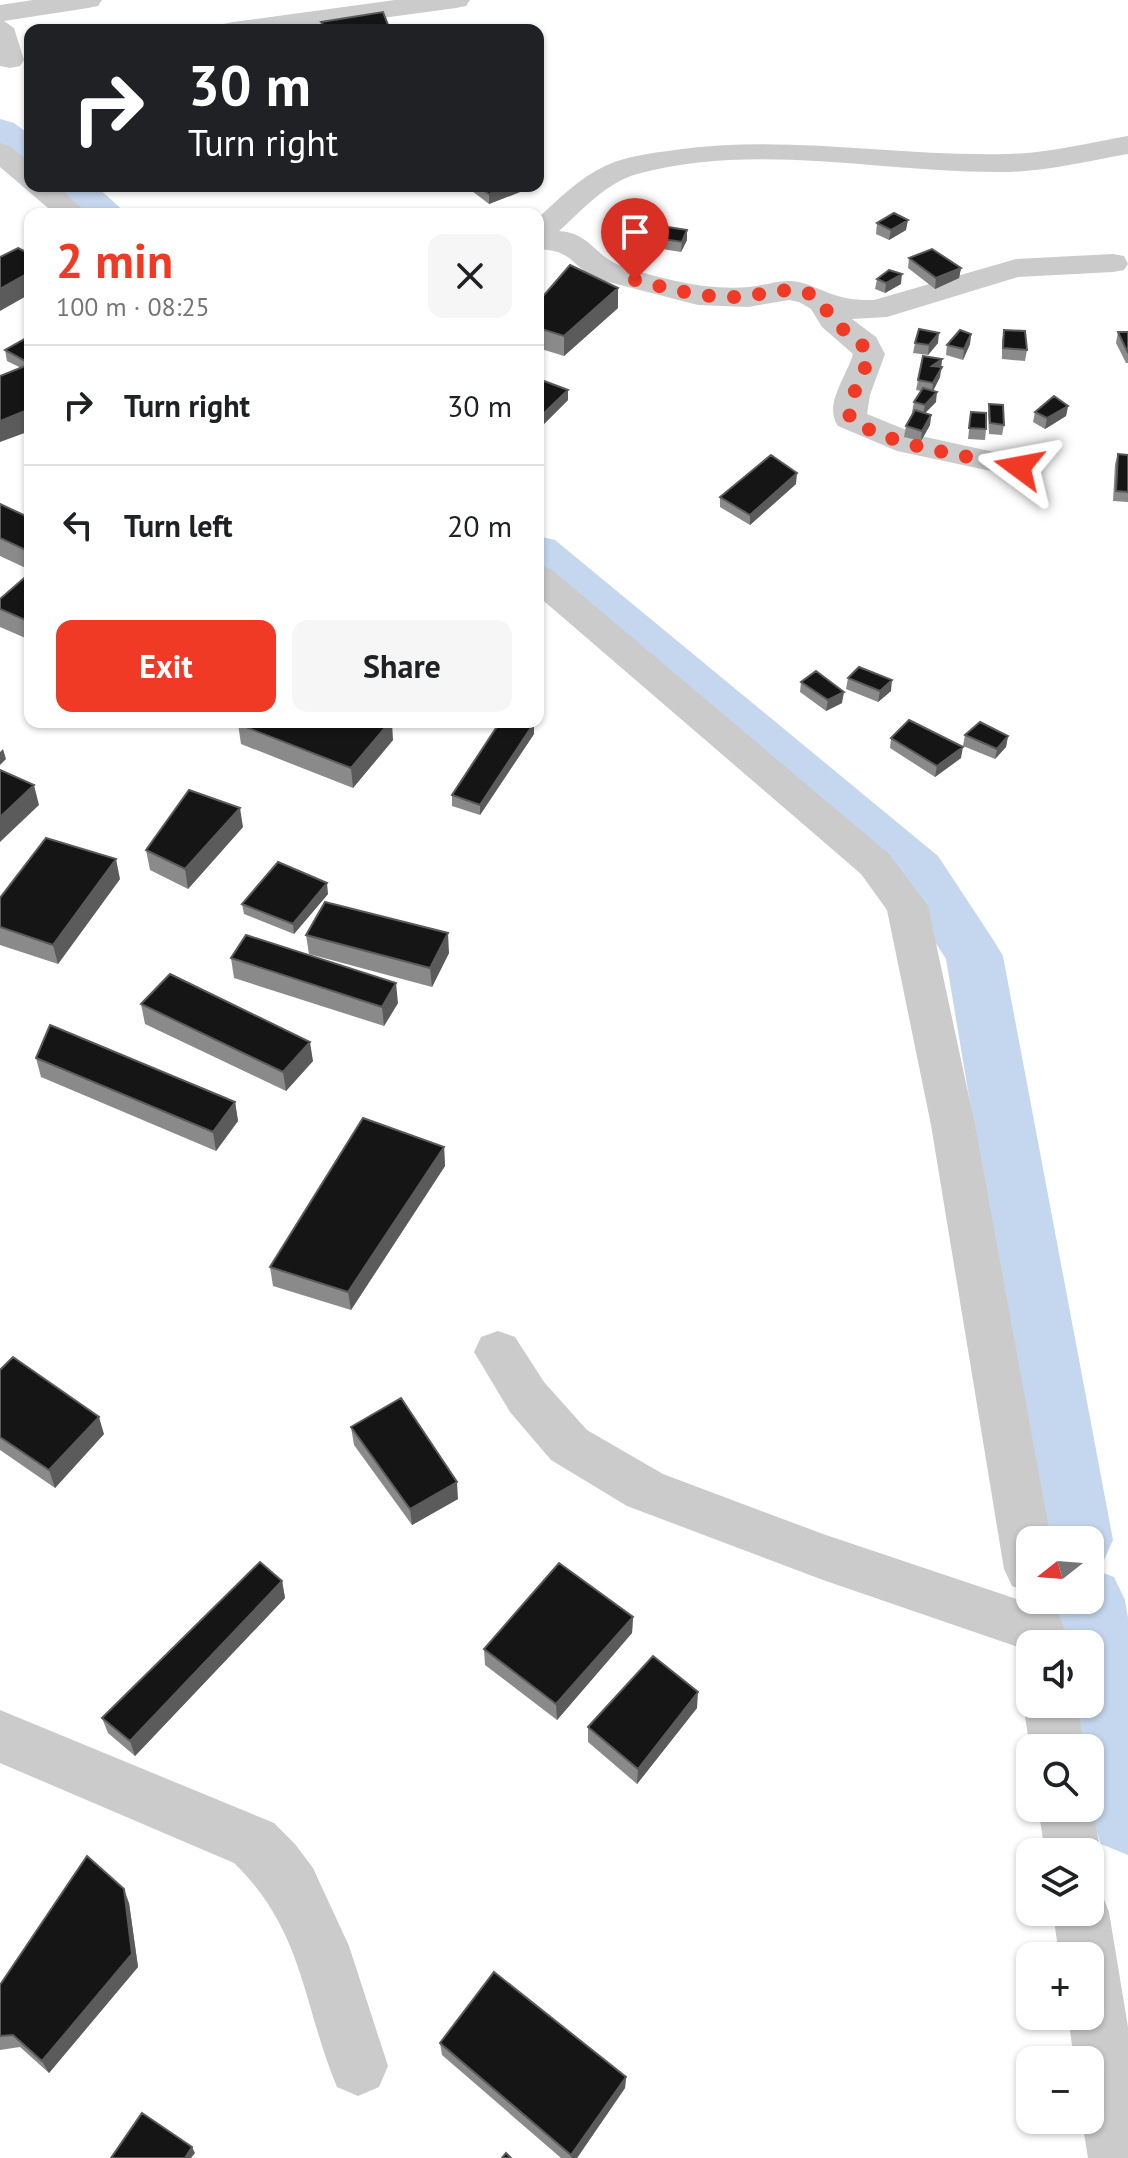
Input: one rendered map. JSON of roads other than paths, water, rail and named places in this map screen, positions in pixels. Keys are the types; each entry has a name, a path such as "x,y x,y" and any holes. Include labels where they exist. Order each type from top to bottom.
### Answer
{"street":[{"path":"0,13 88,0"},
{"path":"278,24 456,0"},
{"path":"0,28 13,60"},
{"path":"544,232 599,183 625,168 706,153 818,150 890,158 1008,163 1128,145"},
{"path":"0,152 24,173"},
{"path":"47,192 66,208"},
{"path":"544,238 566,241 583,251 593,264 608,272 698,295 748,297 789,290 855,310 876,310 1016,268 1113,263"},
{"path":"824,303 833,320 864,344 869,354 866,373 848,407 850,419 867,430 896,439 1019,467"},
{"path":"544,582 875,864 907,906 953,1125 1023,1526"},
{"path":"498,1352 527,1397 569,1445 645,1490 823,1557 1039,1625"},
{"path":"0,1736 254,1843 275,1860 321,1946 358,2066"},
{"path":"1099,2030 1118,2158"}],"waterway":[{"path":"0,131 24,149"},
{"path":"78,192 98,208"},
{"path":"544,556 918,870 974,956 1076,1526"},
{"path":"1092,1614 1128,1818"}]}
